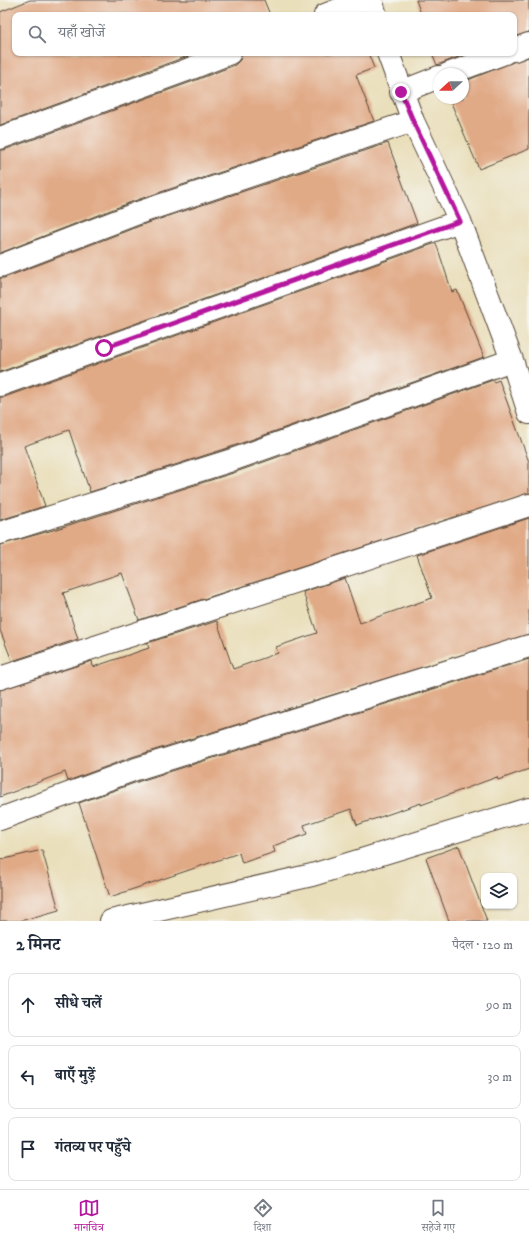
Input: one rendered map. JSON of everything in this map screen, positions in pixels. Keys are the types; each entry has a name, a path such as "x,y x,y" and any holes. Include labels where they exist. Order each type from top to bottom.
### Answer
{"street":[{"path":"333,12 363,0"},
{"path":"371,0 375,12"},
{"path":"517,49 529,44"},
{"path":"0,138 222,56"},
{"path":"389,56 401,92 413,121 460,221 512,360 524,380 529,413"},
{"path":"464,68 497,56"},
{"path":"401,92 433,80"},
{"path":"0,266 138,213 413,121"},
{"path":"0,385 460,221"},
{"path":"0,533 229,462 512,360"},
{"path":"0,678 529,505"},
{"path":"0,819 136,769 529,646"},
{"path":"110,921 312,875 529,809"}],"building":[{"path":"30,0 264,0 269,12 12,12 12,56 188,56 0,125 0,12"},
{"path":"416,0 529,0 529,32 517,36 517,12 420,12"},
{"path":"241,56 369,56 374,68 356,75 374,121 134,201 0,253 0,150 4,150 191,82 235,65 240,60"},
{"path":"433,56 461,56 437,65"},
{"path":"529,57 529,149 479,169 452,104 469,104 469,80"},
{"path":"388,143 417,223 0,372 0,278 4,278 142,225"},
{"path":"436,243 452,292 457,290 484,357 225,449 90,492 69,430 24,446 45,506 0,520 0,397 4,397"},
{"path":"493,380 494,382 499,380 529,462 529,493 139,620 122,573 63,593 78,639 12,661 0,630 0,545 53,530 233,473"},
{"path":"529,518 529,634 132,757 68,781 65,772 0,797 0,690 92,661 93,667 149,648 147,643 217,621 233,669 278,653 276,647 317,633 303,592 345,578 360,623 432,598 417,555"},
{"path":"529,659 529,769 498,780 497,777 421,805 421,803 357,825 351,809 304,825 307,834 273,846 275,852 242,863 239,853 110,897 79,803 140,781"},
{"path":"459,846 481,905 481,909 483,909 487,921 449,921 426,858"},
{"path":"42,850 59,910 20,921 0,921 0,860"}],"route":[{"path":"104,348 460,221 401,92"}]}
